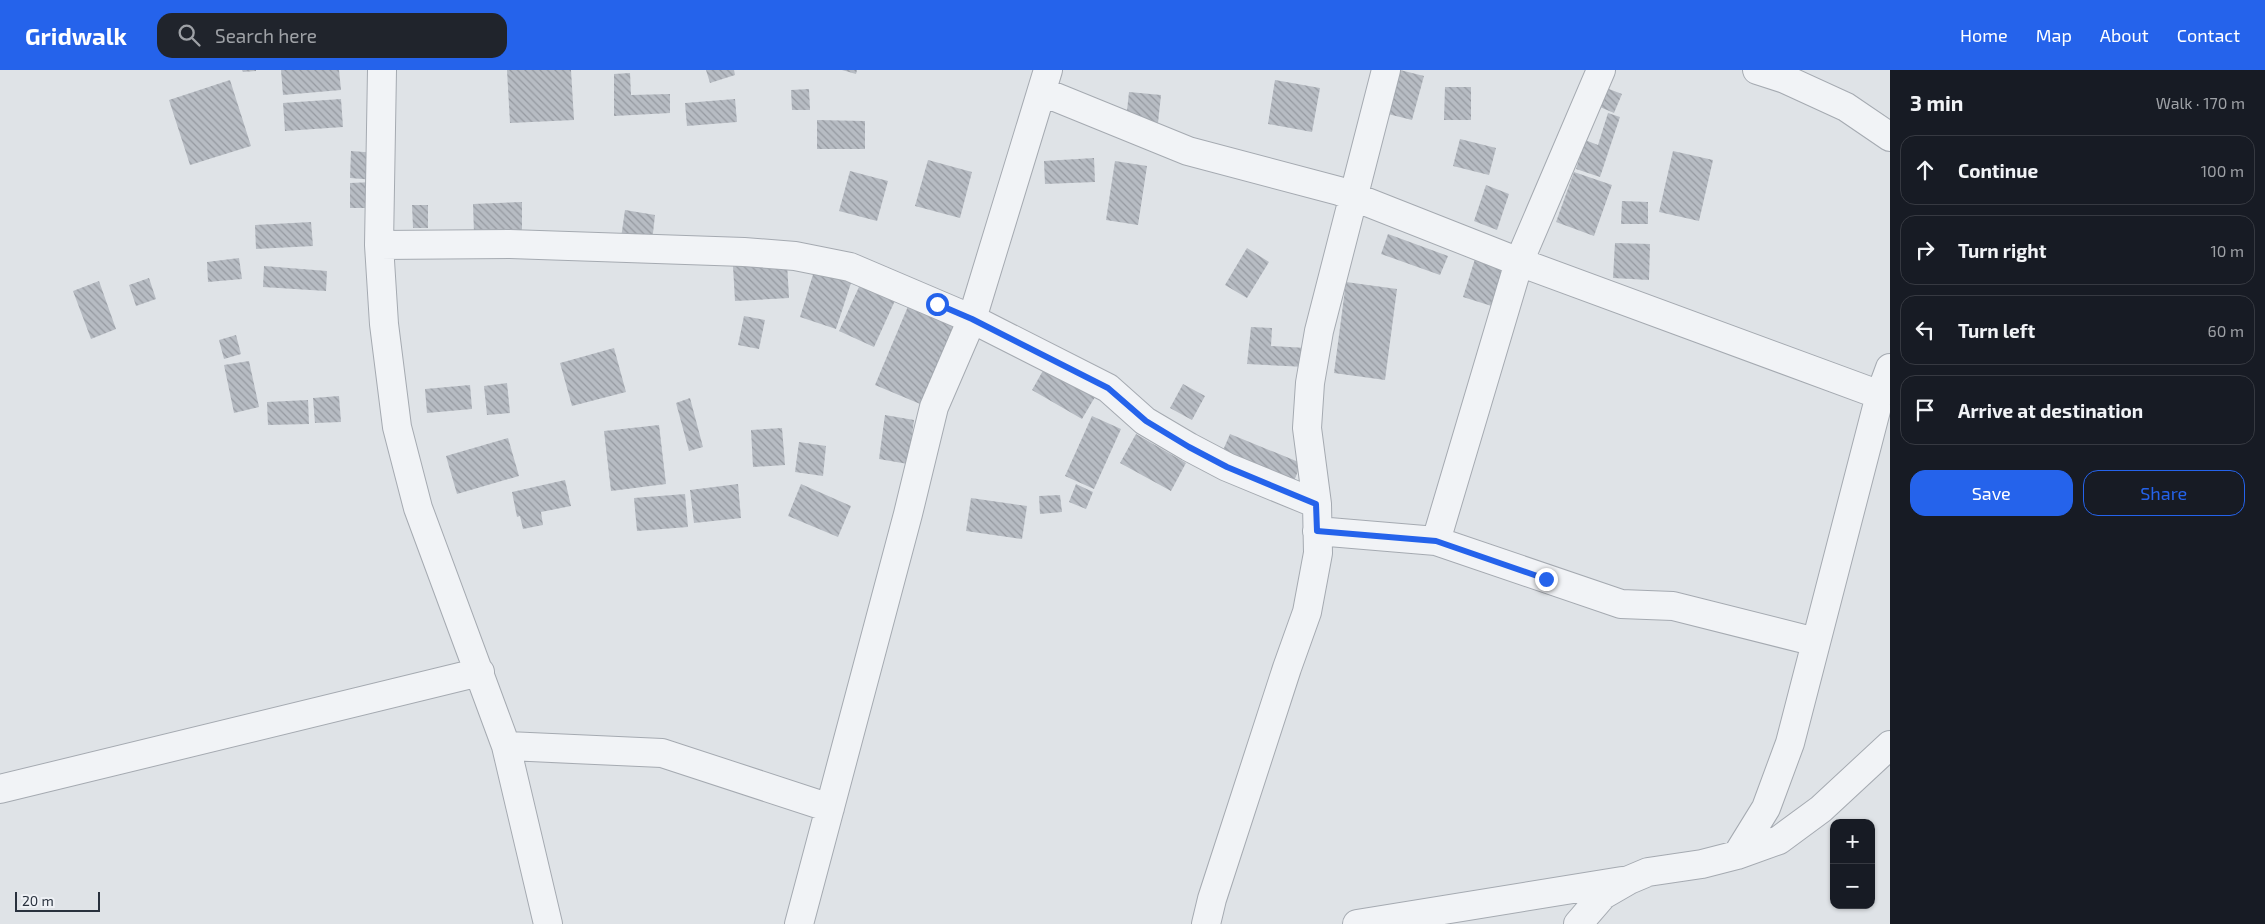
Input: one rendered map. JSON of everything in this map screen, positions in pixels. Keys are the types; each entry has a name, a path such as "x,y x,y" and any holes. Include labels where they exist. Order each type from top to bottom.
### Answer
{"street":[{"path":"382,70 379,245 384,324 396,427 418,508 506,746 548,924"},
{"path":"1206,924 1212,899 1307,612 1318,554 1316,504 1307,428 1310,383 1319,331 1352,196 1386,70"},
{"path":"1436,541 1519,262 1601,70"},
{"path":"1756,70 1785,79 1846,107 1890,137"},
{"path":"799,924 908,514 934,407 972,319 1045,81 1188,150 1352,196 1519,262 1880,395"},
{"path":"379,245 510,244 795,256 850,267 972,319 1108,388 1146,421 1189,447 1227,467 1316,504"},
{"path":"1737,855 1766,808 1790,743 1880,395 1890,368"},
{"path":"1317,531 1436,541 1621,604 1673,606 1816,642"},
{"path":"0,789 480,672"},
{"path":"1578,924 1604,895 1629,880 1648,872 1702,864 1737,855 1779,840 1821,809 1890,745"},
{"path":"506,746 662,753 830,808"},
{"path":"1357,924 1629,880"}],"building":[{"path":"242,70 256,70 256,71 243,72"},
{"path":"281,70 339,70 341,90 283,95"},
{"path":"507,70 571,70 574,120 510,123"},
{"path":"706,70 734,70 735,75 710,83"},
{"path":"842,70 857,70 856,74"},
{"path":"1400,70 1424,76 1412,120 1388,114"},
{"path":"630,73 631,95 670,94 670,113 614,116 614,74"},
{"path":"230,80 251,146 190,165 169,100"},
{"path":"1275,80 1320,88 1312,132 1268,124"},
{"path":"1601,86 1622,94 1614,113 1593,104"},
{"path":"1445,87 1471,87 1471,120 1444,120"},
{"path":"809,89 810,110 792,110 791,90"},
{"path":"1129,92 1161,95 1158,123 1126,120"},
{"path":"341,99 343,127 285,131 283,103"},
{"path":"735,99 737,122 687,126 685,103"},
{"path":"1608,113 1620,117 1600,177 1576,169 1585,140 1598,145"},
{"path":"817,120 865,121 865,149 817,149"},
{"path":"1460,139 1496,148 1489,175 1453,166"},
{"path":"351,151 377,153 375,180 350,178"},
{"path":"1673,151 1713,160 1699,221 1659,212"},
{"path":"1094,158 1095,182 1045,184 1044,161"},
{"path":"928,160 972,172 960,218 915,206"},
{"path":"1115,161 1147,166 1138,225 1106,220"},
{"path":"850,171 888,181 877,221 839,211"},
{"path":"1574,172 1612,185 1594,236 1556,222"},
{"path":"374,182 374,208 350,208 350,183"},
{"path":"1486,185 1509,194 1497,230 1474,221"},
{"path":"1622,201 1648,202 1648,224 1621,224"},
{"path":"522,202 522,232 474,233 473,204"},
{"path":"412,205 428,205 428,228 413,228"},
{"path":"625,210 655,215 652,242 621,238"},
{"path":"311,222 313,246 256,249 255,225"},
{"path":"1388,234 1448,256 1440,275 1381,254"},
{"path":"1615,243 1650,244 1649,280 1613,278"},
{"path":"1247,248 1269,262 1247,298 1225,285"},
{"path":"239,258 242,279 208,282 207,262"},
{"path":"1475,259 1510,271 1498,308 1463,297"},
{"path":"787,263 789,298 735,301 733,266"},
{"path":"264,266 327,271 326,291 263,287"},
{"path":"815,268 852,280 836,329 800,317"},
{"path":"149,278 156,299 136,306 129,285"},
{"path":"863,278 898,294 874,347 839,331"},
{"path":"99,281 116,329 91,339 73,291"},
{"path":"1346,282 1397,289 1385,380 1334,373"},
{"path":"909,304 958,325 925,406 875,385"},
{"path":"744,316 765,320 759,349 738,345"},
{"path":"1251,327 1272,328 1271,346 1307,348 1306,367 1247,364"},
{"path":"236,335 241,354 224,359 219,340"},
{"path":"614,348 626,392 572,406 560,363"},
{"path":"249,361 259,407 234,413 224,365"},
{"path":"1045,367 1095,397 1082,419 1032,390"},
{"path":"507,383 510,413 487,415 484,386"},
{"path":"1183,384 1205,396 1192,420 1170,408"},
{"path":"470,385 472,409 427,413 425,389"},
{"path":"339,396 341,422 315,423 313,398"},
{"path":"690,398 703,447 689,451 676,403"},
{"path":"308,400 309,424 268,425 267,402"},
{"path":"885,415 914,420 908,464 879,459"},
{"path":"1092,416 1121,429 1094,489 1065,476"},
{"path":"659,425 666,484 611,491 604,431"},
{"path":"782,428 785,465 753,467 751,430"},
{"path":"1136,434 1186,463 1171,491 1120,463"},
{"path":"1230,434 1301,463 1293,484 1221,455"},
{"path":"508,438 519,476 457,494 446,456"},
{"path":"799,442 826,446 823,476 795,472"},
{"path":"565,480 571,506 541,512 543,525 523,529 520,516 517,517 512,492"},
{"path":"738,484 741,518 694,523 690,490"},
{"path":"801,484 851,506 838,537 788,516"},
{"path":"1076,484 1093,492 1086,509 1069,502"},
{"path":"685,494 688,527 637,531 634,498"},
{"path":"1060,495 1062,512 1040,514 1039,496"},
{"path":"971,498 1027,506 1022,539 966,531"}],"route":[{"path":"937,304 972,319 1108,388 1146,421 1189,447 1227,467 1316,504 1317,531 1436,541 1546,579"}]}
